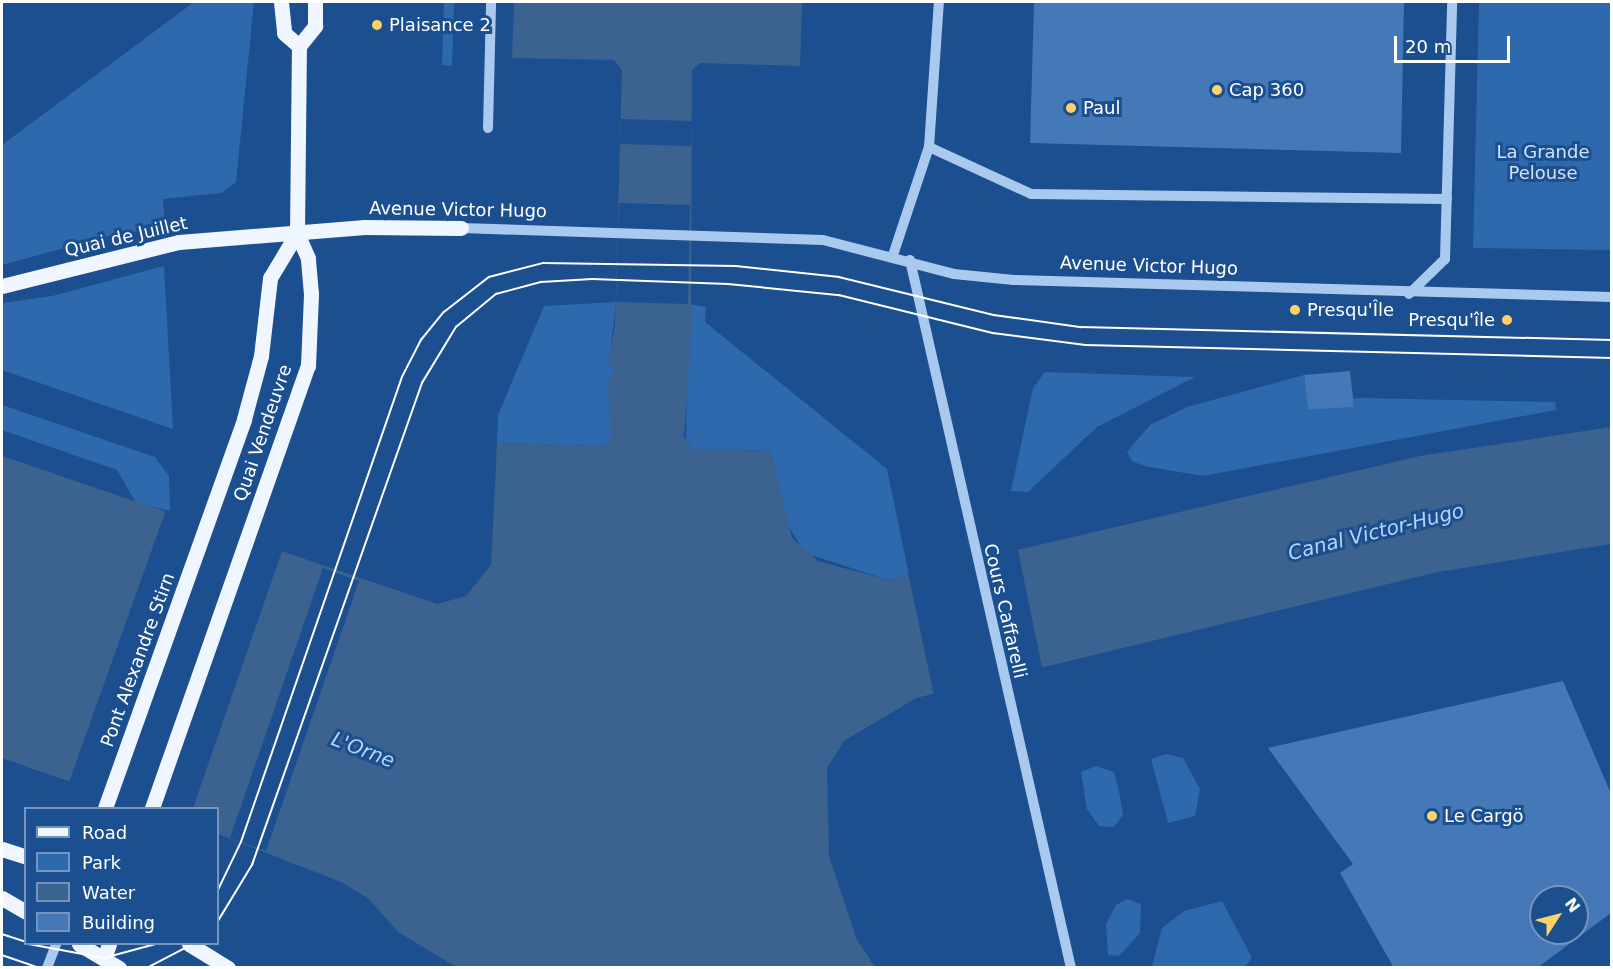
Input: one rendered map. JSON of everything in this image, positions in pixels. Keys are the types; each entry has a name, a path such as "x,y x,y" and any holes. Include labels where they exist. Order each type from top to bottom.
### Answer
{"main road":[{"path":"281,4 284,33 299,46 315,26 315,6"},
{"name":"Quai Vendeuvre","path":"152,807 308,366 311,294 308,258 297,233 299,46"},
{"name":"Avenue Victor Hugo","path":"297,233 460,228"},
{"name":"Quai Vendeuvre","path":"207,524 257,375 270,278 297,233"},
{"name":"Quai de Juillet","path":"2,286 179,242 297,233"},
{"name":"Pont Alexandre Stirn","path":"108,802 207,524"},
{"path":"2,849 24,856"},
{"path":"2,898 24,911"},
{"path":"81,945 105,956 119,968"},
{"path":"191,945 228,968"}],"street":[{"path":"488,128 491,2"},
{"path":"893,255 929,147 939,2"},
{"path":"1409,294 1445,259 1452,2"},
{"path":"929,147 1031,194 1447,199"},
{"name":"Avenue Victor Hugo","path":"460,228 823,240 893,255 954,274 1014,280 1409,294 1611,297"},
{"name":"Cours Caffarelli","path":"909,261 1003,681 1071,968"},
{"path":"47,968 56,945"}],"green space":[{"path":"194,2 254,2 236,182 221,193 163,199 165,227 108,236 2,265 2,145"},
{"path":"444,2 454,2 452,66 442,65"},
{"name":"La Grande Pelouse","path":"1479,2 1611,2 1611,250 1473,248"},
{"path":"164,266 173,429 2,370 2,303 52,296"},
{"path":"616,302 609,363 614,370 611,441 599,446 497,443 498,415 544,306"},
{"path":"688,304 706,307 705,322 887,469 909,575 888,580 805,553 786,522 771,451 694,449 686,443"},
{"path":"1045,372 1195,377 1097,427 1028,492 1011,491 1033,388"},
{"path":"1304,375 1308,410 1354,407 1353,399 1362,398 1555,402 1556,410 1203,476 1144,466 1132,461 1127,452 1150,425 1187,407"},
{"path":"2,405 155,457 169,476 170,511 136,503 117,470 2,430"},
{"path":"1166,754 1183,758 1200,789 1195,816 1168,823 1151,759"},
{"path":"1096,766 1114,772 1123,815 1114,827 1099,826 1087,809 1081,772"},
{"path":"1127,899 1141,904 1140,933 1119,956 1108,955 1106,924 1116,905"},
{"path":"1222,901 1252,958 1245,967 1152,967 1162,928 1184,911"}],"water":[{"path":"514,2 802,2 800,66 700,63 692,70 691,333 684,437 694,449 771,451 792,538 818,561 888,580 1420,456 1611,427 1611,544 1438,572 916,698 844,741 827,768 829,856 857,940 875,967 456,967 398,932 369,899 341,882 219,834 219,807 142,807 2,758 2,456 437,604 466,596 491,565 497,443 599,446 611,441 608,383 614,370 608,363 615,324 622,70 614,60 512,58"}],"pier":[{"path":"621,119 692,121 691,146 620,144"},
{"path":"619,203 690,205 688,304 616,302"},
{"path":"166,510 282,551 193,807 142,807 69,782"},
{"path":"1017,546 1043,672 934,696 908,572"},
{"path":"323,568 359,581 266,851 230,838"}],"building":[{"name":"Cap 360","path":"1034,2 1404,2 1401,153 1030,143"},
{"path":"1350,371 1354,407 1308,410 1304,375"},
{"name":"Le Cargö","path":"1563,681 1611,794 1611,913 1589,929 1589,885 1529,885 1529,945 1568,945 1537,968 1394,968 1340,873 1353,864 1268,748"}],"tram line":[{"path":"219,888 241,842 402,377 421,340 444,312 489,277 543,263 736,266 839,277 994,315 1081,327 1612,340"},
{"path":"219,919 252,865 422,383 456,327 496,294 541,282 592,279 728,284 839,295 993,333 1085,345 1612,358"},
{"path":"2,934 24,941"},
{"path":"34,945 104,958 152,945"},
{"path":"147,968 191,945"},
{"path":"2,955 40,968"}],"place":[{"name":"Plaisance 2","path":"377,25"},
{"name":"Cap 360","path":"1217,90"},
{"name":"Paul","path":"1071,108"},
{"name":"Presqu'Île","path":"1295,310"},
{"name":"Presqu'île","path":"1507,320"},
{"name":"Le Cargö","path":"1432,816"}],"water label":[{"name":"Canal Victor-Hugo","path":"1376,532"},
{"name":"L'Orne","path":"363,750"}]}
